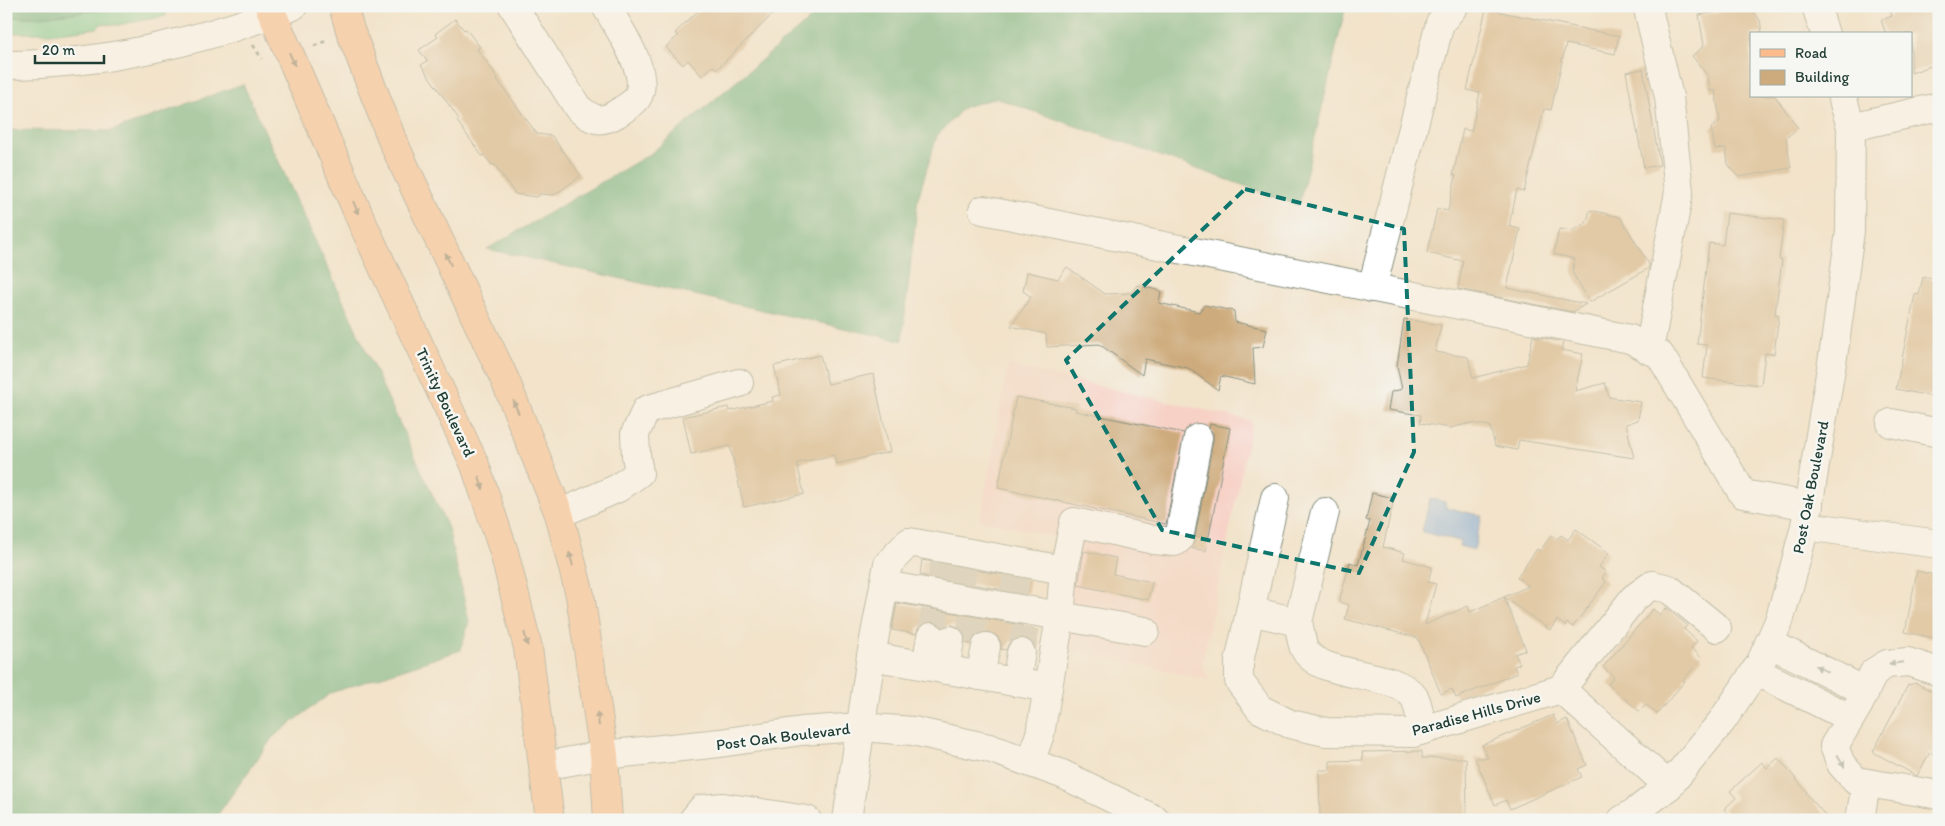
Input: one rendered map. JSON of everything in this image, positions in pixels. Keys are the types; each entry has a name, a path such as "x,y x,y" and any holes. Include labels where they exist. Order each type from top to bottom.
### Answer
{"main road":[{"name":"Trinity Boulevard","path":"278,9 290,56 361,220 475,465 504,552 528,648 550,820"},
{"path":"346,18 393,142 505,380 559,514 580,594 604,755 608,820"}],"street":[{"path":"513,6 578,108 592,119 602,120 614,115 636,99 640,90 640,70 606,6"},
{"path":"1372,288 1440,24 1454,6"},
{"path":"1816,6 1824,32"},
{"path":"1642,7 1669,97 1679,192 1649,350"},
{"path":"6,65 29,65 128,54 208,34 278,9"},
{"name":"Post Oak Boulevard","path":"1622,820 1669,786 1722,722 1756,671 1769,643 1786,596 1807,516 1835,344 1850,231 1851,127 1843,98"},
{"path":"1851,127 1939,107"},
{"path":"983,210 1630,339 1660,355 1743,494 1807,516 1939,544"},
{"path":"559,514 618,488 639,473 635,434 646,410 739,382"},
{"path":"1891,423 1939,433"},
{"path":"1030,762 1040,734 1060,618 1064,570 1074,522 1154,540 1175,542 1179,539 1198,438"},
{"name":"Paradise Hills Drive","path":"1275,498 1238,662 1239,681 1260,709 1290,724 1326,732 1413,733 1561,689 1669,786"},
{"path":"1326,512 1298,622 1304,648 1313,660 1331,667 1403,686 1415,697 1423,730"},
{"path":"847,820 871,656 888,564 909,542 981,598"},
{"path":"981,598 1064,570"},
{"path":"884,585 981,598 1060,618 1145,632"},
{"path":"1561,689 1634,598 1652,585 1669,589 1717,628"},
{"path":"971,674 981,598"},
{"path":"971,674 981,598"},
{"path":"971,674 981,598"},
{"path":"1250,611 1298,622"},
{"path":"1769,643 1858,705"},
{"path":"871,656 1048,688"},
{"path":"1939,672 1908,662 1887,664 1874,672 1858,705 1834,746 1841,764 1856,781 1939,795"},
{"path":"1756,671 1858,705"},
{"name":"Post Oak Boulevard","path":"544,766 604,755 720,743 802,731 860,727 913,731 989,748 1030,762 1062,774 1156,820"},
{"path":"1860,820 1866,783"},
{"path":"693,820 702,810 723,807 808,820"}],"path":[{"path":"166,10 185,6"},
{"path":"290,56 346,18"}],"highlighted area":[{"path":"1245,189 1404,229 1414,452 1359,573 1162,530 1066,360"}],"shaded area":[{"path":"1008,365 1252,421 1202,664 1209,680 1060,648 1079,542 980,520"}],"green space":[{"path":"6,6 130,6 39,17 6,17"},
{"path":"130,6 165,6 166,16 118,25 100,24 98,28 58,33 6,33 6,17 39,17"},
{"path":"822,6 1346,6 1299,205 996,98 964,107 937,136 918,198 902,341 487,249 650,154 815,15"},
{"path":"243,84 448,528 469,621 461,650 331,693 273,737 214,820 6,820 6,130 111,131"}],"water":[{"path":"1430,498 1446,502 1445,507 1482,516 1474,550 1459,546 1460,541 1422,532"}],"building":[{"path":"703,6 781,6 717,69 713,66 702,76 688,60 683,65 666,47 678,36 675,33"},
{"path":"1904,6 1939,6 1939,63 1912,73 1912,32 1885,32 1881,20 1892,16 1890,11"},
{"path":"1750,7 1760,20 1762,32 1750,32 1750,98 1776,98 1798,128 1786,138 1791,168 1738,177 1728,164 1726,148 1715,149 1711,128 1720,121 1715,90 1710,91 1708,76 1692,56 1704,46 1699,15"},
{"path":"1486,9 1619,36 1615,54 1566,44 1551,110 1544,109 1524,192 1517,190 1509,226 1520,229 1507,288 1586,304 1573,312 1458,289 1463,261 1427,253 1437,209 1448,211 1456,175 1453,175 1463,129 1471,131 1480,93 1467,90"},
{"path":"455,19 464,30 466,29 480,47 477,49 537,134 552,136 581,176 554,195 540,194 537,197 515,194 494,164 492,165 484,155 482,156 421,65 427,61 419,50 438,37 435,34"},
{"path":"1643,69 1660,165 1644,168 1626,72"},
{"path":"1590,210 1620,217 1649,264 1649,268 1590,302 1572,272 1575,259 1554,254 1559,229 1572,231 1587,222"},
{"path":"1727,213 1784,220 1779,259 1782,260 1775,314 1779,315 1774,354 1765,353 1761,385 1703,378 1707,345 1697,344 1709,243 1723,245"},
{"path":"1067,267 1105,294 1131,293 1137,285 1161,291 1159,303 1199,312 1204,305 1234,311 1235,322 1267,329 1263,347 1253,348 1255,384 1221,376 1218,390 1188,368 1145,359 1142,375 1099,344 1047,347 1046,334 1011,326 1031,297 1023,291 1027,272 1058,279"},
{"path":"1923,277 1939,280 1939,398 1896,389 1915,294 1919,295"},
{"path":"1404,319 1441,325 1435,352 1468,357 1473,378 1527,364 1533,336 1563,342 1561,350 1583,354 1575,391 1605,383 1609,397 1641,402 1638,420 1626,424 1634,458 1519,440 1517,450 1495,446 1490,426 1471,423 1450,428 1420,423 1421,415 1388,410 1391,392 1402,389 1397,366"},
{"path":"820,355 828,384 873,374 890,452 836,464 834,455 797,463 804,494 744,507 730,446 691,454 683,417 728,407 729,411 773,401 772,397 781,395 774,366"},
{"path":"1016,397 1076,408 1075,411 1184,433 1166,524 998,488"},
{"path":"1210,424 1230,428 1206,551 1191,548 1194,542 1213,441 1213,433 1209,428"},
{"path":"1372,493 1394,498 1383,547 1405,553 1403,559 1432,567 1428,582 1436,584 1425,625 1468,606 1470,612 1504,597 1526,650 1515,654 1520,664 1514,666 1517,673 1456,698 1452,689 1441,694 1418,638 1345,619 1349,605 1339,602 1350,562 1358,565 1370,521 1366,520"},
{"path":"1576,529 1609,553 1599,567 1606,572 1602,578 1606,582 1573,627 1567,623 1565,626 1557,620 1550,630 1504,597 1529,586 1517,577 1537,549 1540,551 1551,535 1557,539 1561,535 1568,540"},
{"path":"1084,551 1116,558 1113,574 1152,582 1148,600 1078,585"},
{"path":"922,560 1030,580 1027,594 920,575"},
{"path":"1917,571 1939,576 1939,639 1905,632"},
{"path":"897,603 1022,625 1022,627 1035,629 1032,642 1024,638 1016,638 1009,643 1006,650 1001,649 1001,642 997,636 989,632 981,632 975,636 971,644 965,643 964,634 960,628 952,625 942,627 933,622 925,623 919,627 916,634 892,630"},
{"path":"1666,608 1687,625 1684,629 1697,641 1691,648 1702,658 1657,714 1646,704 1639,711 1608,684 1614,677 1603,667 1653,609 1660,615"},
{"path":"1916,683 1939,695 1939,757 1930,752 1917,776 1873,752 1908,685"},
{"path":"1553,715 1557,724 1567,719 1587,765 1578,769 1582,777 1510,809 1506,800 1495,805 1475,758 1488,758 1482,745"},
{"path":"1422,751 1422,758 1466,758 1467,818 1456,818 1456,820 1320,820 1319,770 1330,770 1330,761 1363,760 1362,752"},
{"path":"1778,758 1829,820 1733,820 1724,809 1736,798 1730,791 1762,762 1767,768"}],"tunnel":[{"path":"941,583 945,557"},
{"path":"960,586 965,560"},
{"path":"1013,596 1018,570"},
{"path":"931,637 935,611"},
{"path":"968,643 973,618"},
{"path":"1021,653 1026,627"}]}
